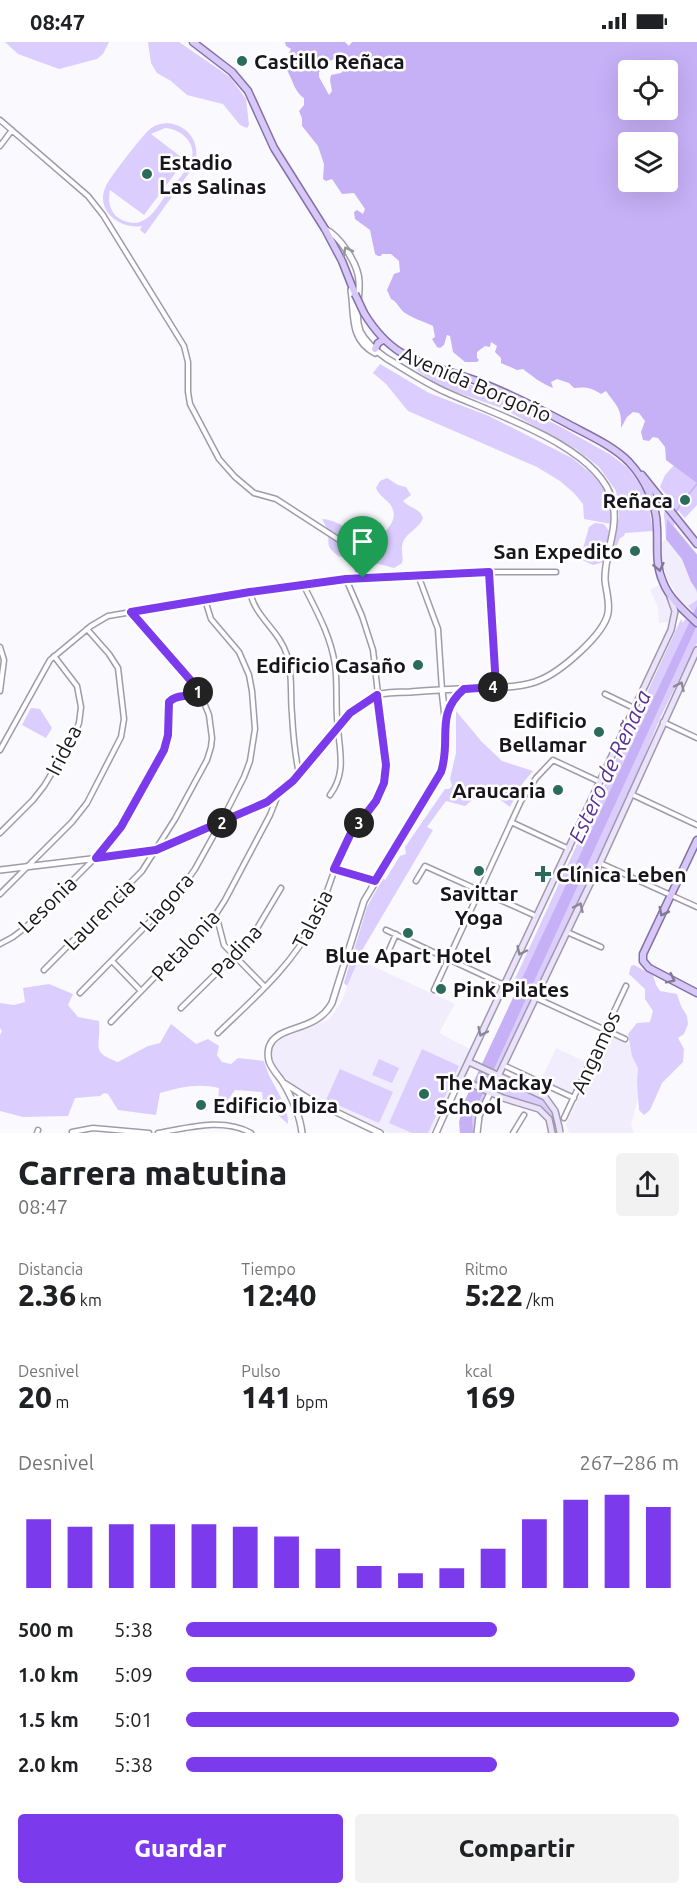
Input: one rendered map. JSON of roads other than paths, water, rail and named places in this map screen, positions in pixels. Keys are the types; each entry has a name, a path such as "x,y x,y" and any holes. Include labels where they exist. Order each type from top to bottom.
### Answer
{"main road":[{"name":"Avenida Borgoño","path":"193,42 226,66 252,97 278,157 325,229 364,313 383,340 414,360 476,381 524,401 591,436 629,462 644,484 654,508 660,575 668,593 697,623"},
{"path":"375,349 383,340"},
{"path":"629,462 651,484 697,544"},
{"path":"654,508 661,505 668,507"},
{"path":"552,1133 549,1119 539,1109 488,1092 460,1079 674,624 675,611 668,593"},
{"path":"488,1092 536,998 600,863 697,650"},
{"path":"697,840 643,951 645,965 651,970 697,993"},
{"path":"469,1062 545,1097 554,1108 559,1130"}],"street":[{"path":"0,120 88,196 103,215 184,346 188,362 190,404 219,459 254,493 276,499 341,541 363,578"},
{"path":"0,146 12,130"},
{"path":"325,229 338,237 358,276 359,326 365,339 384,357"},
{"path":"0,870 156,850 267,802 299,774 355,709 377,695 528,684 548,676 593,638 604,625 609,608 606,571 615,522 611,495 602,476 581,458 510,418 442,391 366,347 355,330 352,320 350,279"},
{"path":"489,572 496,687"},
{"path":"0,750 34,687 54,656 103,618 250,592 346,579 489,572 556,572"},
{"path":"302,1133 298,1115 283,1082 269,1062 268,1051 271,1044 281,1034 318,1020 330,1007 359,911 441,772 445,752 445,717 438,629 418,575"},
{"name":"Talasia","path":"218,1033 287,964 309,932 324,902 334,869 350,835 376,801 384,783 386,765 373,650 346,579"},
{"path":"303,584 323,624 333,654 342,765 338,780 330,795"},
{"path":"250,592 255,608 281,642 288,657 299,774"},
{"name":"Liagora","path":"80,993 178,893 195,869 220,824 244,777 252,753 255,729 249,675 243,658 235,646 213,623 206,600"},
{"name":"Laurencia","path":"44,970 142,871 175,819 210,751 212,738 210,720 199,690 131,612"},
{"path":"0,894 72,822 87,803 119,742 122,731 122,698 118,668 113,658 87,629"},
{"path":"0,646 4,660 0,691"},
{"name":"Iridea","path":"0,834 44,786 73,738 79,723 81,701 77,686 54,656"},
{"path":"445,717 450,704 464,689"},
{"name":"Lesonia","path":"0,944 26,927 96,858 121,827 164,750 168,735 169,702 175,697 194,694 199,690"},
{"path":"604,694 634,708"},
{"path":"663,722 697,738"},
{"path":"0,735 7,737"},
{"path":"434,990 511,822 531,785 553,760 600,782"},
{"name":"Petalonia","path":"111,1022 216,914 270,815 278,794"},
{"path":"631,794 697,825"},
{"path":"511,822 569,849"},
{"path":"600,863 697,907"},
{"path":"416,881 425,866 537,916"},
{"path":"334,869 375,881"},
{"name":"Padina","path":"181,1008 234,957 256,931 281,888"},
{"path":"216,914 221,939 234,957 265,987"},
{"path":"386,930 504,985"},
{"path":"567,932 601,947"},
{"path":"386,957 396,934"},
{"path":"112,961 141,991"},
{"name":"Angamos","path":"564,1118 626,986"},
{"path":"536,998 624,1039"},
{"path":"503,1065 574,1098"},
{"path":"436,1133 460,1079"},
{"path":"283,1082 309,1099 380,1133"},
{"path":"477,1133 479,1116 488,1092"},
{"path":"513,1133 524,1115"},
{"path":"158,1133 195,1126 231,1127 251,1133"},
{"path":"192,1133 195,1126"},
{"path":"72,1132 149,1133"}],"waterway":[{"name":"Estero de Reñaca","path":"676,512 697,484"}],"place":[{"name":"Castillo Reñaca","path":"242,61"},
{"name":"Estadio Las Salinas","path":"147,174"},
{"name":"Reñaca","path":"685,500"},
{"name":"San Expedito","path":"635,551"},
{"name":"Edificio Casaño","path":"418,665"},
{"name":"Edificio Bellamar","path":"599,732"},
{"name":"Araucaria","path":"558,790"},
{"name":"Savittar Yoga","path":"479,871"},
{"name":"Clínica Leben","path":"543,874"},
{"name":"Blue Apart Hotel","path":"408,933"},
{"name":"Pink Pilates","path":"441,989"},
{"name":"The Mackay School","path":"424,1094"},
{"name":"Edificio Ibiza","path":"201,1105"}]}
